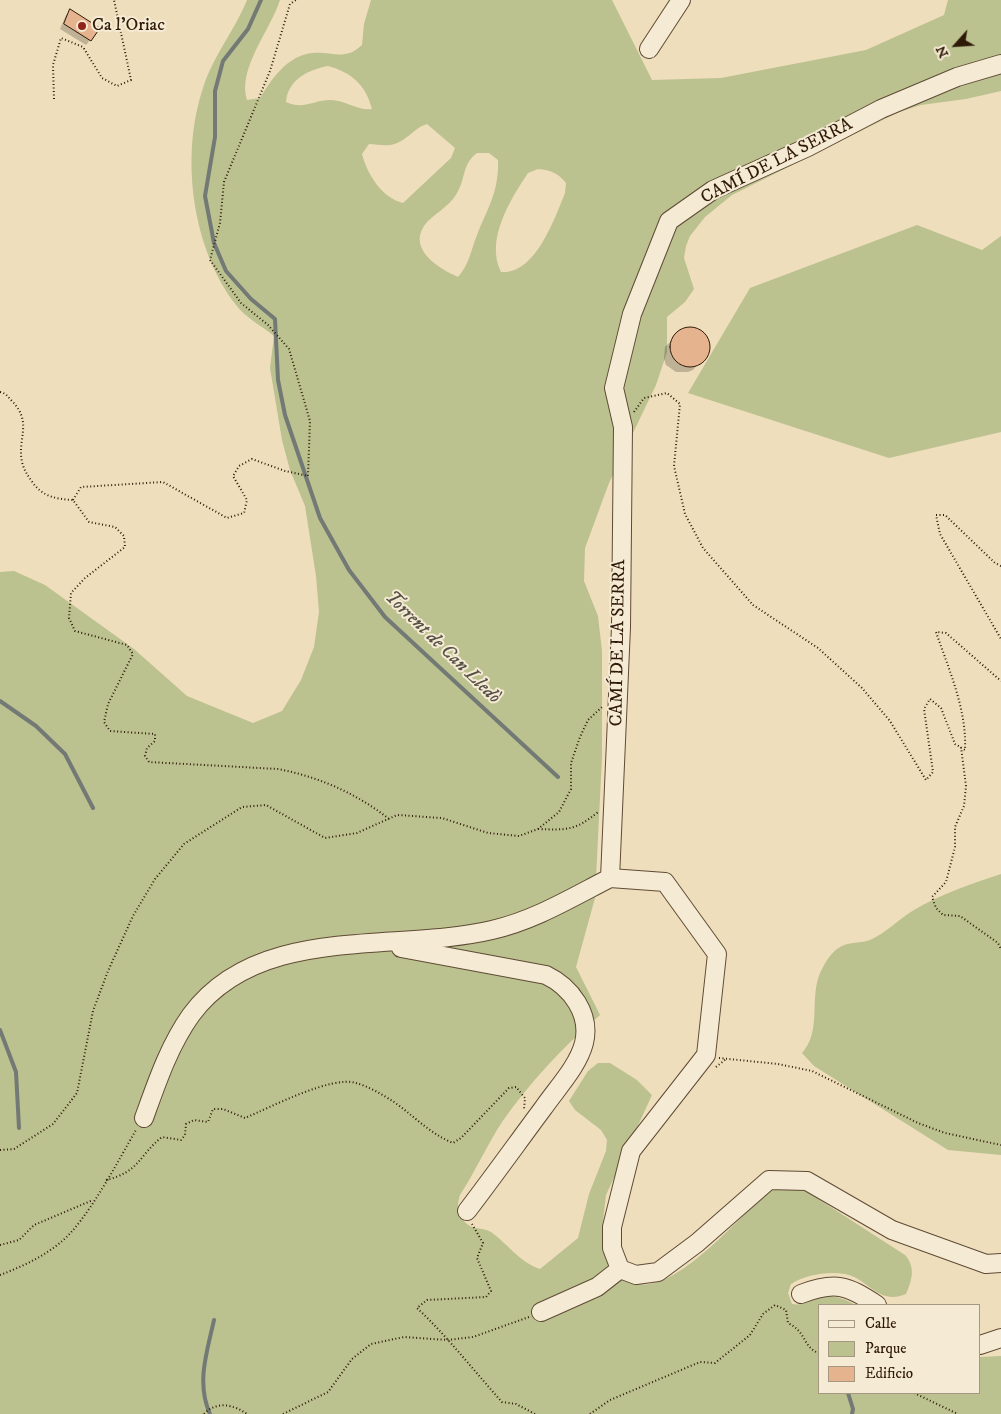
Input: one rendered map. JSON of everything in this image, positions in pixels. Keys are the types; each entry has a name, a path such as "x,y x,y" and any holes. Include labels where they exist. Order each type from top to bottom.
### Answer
{"street":[{"path":"649,50 682,0"},
{"name":"CAMÍ DE LA SERRA","path":"610,878 620,675 622,426 614,388 632,314 669,221 713,190 808,148 881,108 957,77 1001,64"},
{"path":"144,1118 168,1052 192,1014 225,982 274,957 311,949 437,939 492,930 542,914 610,878 665,882 717,954 706,1055 631,1151 612,1227 612,1248 620,1269 636,1275 658,1272 697,1244 769,1180 807,1181 892,1230 986,1264 1001,1263"},
{"path":"375,944 537,972 556,979 565,986 572,993 579,1006 585,1034 581,1051 572,1068 467,1212"},
{"path":"541,1312 597,1287 620,1269"},
{"path":"800,1294 825,1285 856,1291 876,1304"},
{"path":"981,1344 1001,1338"}],"path":[{"path":"54,99 53,65 61,38 83,47 102,78 116,86 131,80 114,0"},
{"path":"73,500 81,487 162,482 227,518 244,513 247,500 233,476 239,466 252,459 285,471 308,476 310,422 289,349 268,325 241,303 210,260 220,224 224,182 270,70 290,4 296,0"},
{"path":"0,392 4,392 15,404 25,423 22,461 25,472 37,489 53,498 73,500 89,522 115,528 124,536 125,547 85,578 71,593 70,602 69,618 75,631 127,645 133,654 108,704 104,722 110,731 155,734 155,741 147,748 145,756 149,762 278,769 296,773 338,786 389,819"},
{"path":"622,426 644,398 667,393 680,404 674,466 685,514 703,548 753,604 818,648 862,688 890,720 926,780 933,772 924,709 930,700 941,708 954,744 964,750 965,732 954,684 936,632 946,633 1001,681"},
{"path":"1001,566 945,515 936,515 940,534 1001,639"},
{"path":"0,1150 14,1149 53,1124 77,1093 94,1011 108,971 133,916 150,887 184,844 242,807 266,805 325,838 357,833 397,815 442,818 488,833 519,836 538,829 559,812 571,789 571,763 580,737 588,720 605,705"},
{"path":"961,747 966,786 964,806 955,827 955,846 946,882 932,897 936,908 943,915 960,916 998,942 1001,949"},
{"path":"538,829 562,830 582,825 614,799"},
{"path":"726,1059 778,1064 812,1071 918,1123 945,1133 1001,1145"},
{"path":"106,1180 121,1176 140,1163 153,1144 162,1137 181,1140 185,1135 186,1124 194,1120 208,1122 213,1109 223,1109 245,1118 307,1090 332,1084 355,1082 394,1102 437,1137 453,1143 462,1138 509,1088 516,1087 526,1098 524,1114"},
{"path":"0,1275 27,1264 62,1242 94,1200 144,1118"},
{"path":"0,1245 18,1240 34,1225 94,1200"},
{"path":"467,1212 469,1219 480,1234 482,1243 477,1258 491,1291 486,1297 428,1300 417,1308 480,1374 502,1402 516,1404 535,1414"},
{"path":"590,1414 610,1400 700,1362 715,1363 750,1335 763,1314 775,1305 786,1310 788,1323 798,1328 810,1350 818,1353"},
{"path":"283,1414 328,1392 352,1359 371,1344 404,1337 446,1340 474,1337 541,1312"},
{"path":"916,1394 958,1414"},
{"path":"204,1414 210,1406 221,1405 240,1409 247,1414"}],"green space":[{"path":"247,0 280,0 250,63 245,88 247,100 260,98 279,71 292,60 315,53 348,53 362,45 364,24 371,0 612,0 652,80 721,78 866,50 944,15 948,0 1001,0 1001,91 966,99 921,105 899,112 732,195 705,217 690,236 684,258 694,289 685,302 667,317 667,352 656,385 609,483 585,548 584,581 598,616 602,651 602,757 595,898 576,967 600,1015 548,1066 502,1122 460,1195 458,1212 468,1225 491,1232 526,1262 540,1269 578,1238 589,1194 606,1151 607,1140 601,1130 575,1110 569,1101 588,1071 598,1063 610,1063 637,1080 652,1095 606,1195 602,1230 608,1262 620,1273 632,1282 649,1284 667,1278 687,1266 706,1250 772,1189 795,1184 905,1255 912,1269 910,1284 906,1294 896,1297 880,1294 853,1276 845,1274 816,1274 791,1284 788,1293 792,1304 802,1304 822,1296 832,1296 853,1304 818,1304 818,1394 981,1394 981,1357 1001,1356 1001,1414 0,1414 0,572 14,571 45,585 134,649 187,696 253,723 282,711 301,680 314,647 319,612 316,576 305,506 290,470 282,440 270,368 274,336 249,318 236,305 221,282 209,257 194,201 192,143 196,115 207,76","holes":["328,66 344,72 362,86 372,109 361,108 335,100 302,105 286,102 290,88 300,77 313,70","427,124 455,148 451,158 403,203 388,196 376,184 364,162 362,154 369,144 395,144","477,153 489,153 498,160 497,181 492,199 467,262 458,277 435,264 428,257 420,243 420,235 427,222 454,198 460,187 466,167","538,169 547,170 560,177 566,183 565,193 542,244 524,265 513,271 501,272 497,260 496,247 502,221 514,195 528,173"]},
{"path":"917,225 982,250 1001,236 1001,432 889,458 688,393 750,288"},
{"path":"1001,874 1001,1155 948,1150 814,1066 802,1053 812,1035 815,993 820,973 834,951 841,946 870,940 914,910 935,899"}],"building":[{"name":"Ca l'Oriac","path":"70,9 100,28 91,41 64,24"},
{"path":"690,327 704,333 710,347 704,361 690,367 676,361 670,347 676,333"}],"waterway":[{"name":"Torrent de Can Lledò","path":"261,0 248,29 223,61 215,91 215,137 205,196 214,243 226,271 251,299 275,319 278,380 285,415 320,518 349,570 385,617 558,777"},
{"path":"0,701 36,726 65,754 93,808"},
{"path":"0,1030 16,1072 19,1128"},
{"path":"210,1414 206,1402 203,1379 214,1320"},
{"path":"848,1394 853,1409 852,1414"}],"place":[{"name":"Ca l'Oriac","path":"82,26"}]}
